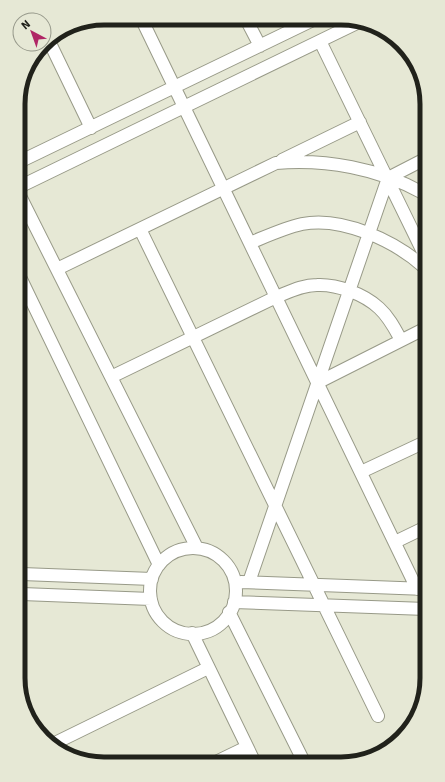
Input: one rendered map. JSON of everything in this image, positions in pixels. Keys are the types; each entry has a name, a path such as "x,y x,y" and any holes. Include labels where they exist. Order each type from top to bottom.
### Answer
{"street":[{"path":"144,25 395,542 420,586"},
{"path":"249,25 260,46"},
{"path":"25,159 303,25"},
{"path":"25,184 351,26"},
{"path":"320,41 420,246"},
{"path":"52,47 91,128"},
{"path":"57,269 360,122"},
{"path":"276,163 299,161 330,163 360,169 388,178 420,192"},
{"path":"249,582 388,178 420,162"},
{"path":"25,206 197,548"},
{"path":"250,243 277,231 303,224 325,223 344,226 389,243 420,264"},
{"path":"140,229 378,716"},
{"path":"111,377 276,297 299,288 317,284 338,287 378,307 392,323 401,340"},
{"path":"25,287 159,565"},
{"path":"317,383 420,331"},
{"path":"361,472 420,444"},
{"path":"395,542 420,530"},
{"path":"302,757 232,607 234,582 229,568 218,556 211,552 197,548 170,554 159,565 152,579 150,589 151,599 156,613 167,625 182,632 192,633 207,631 214,627 232,607 324,605 420,609"},
{"path":"25,574 152,579"},
{"path":"234,582 420,589"},
{"path":"25,594 151,599"},
{"path":"192,633 252,757"},
{"path":"59,743 208,668"},
{"path":"226,757 247,747"}]}
